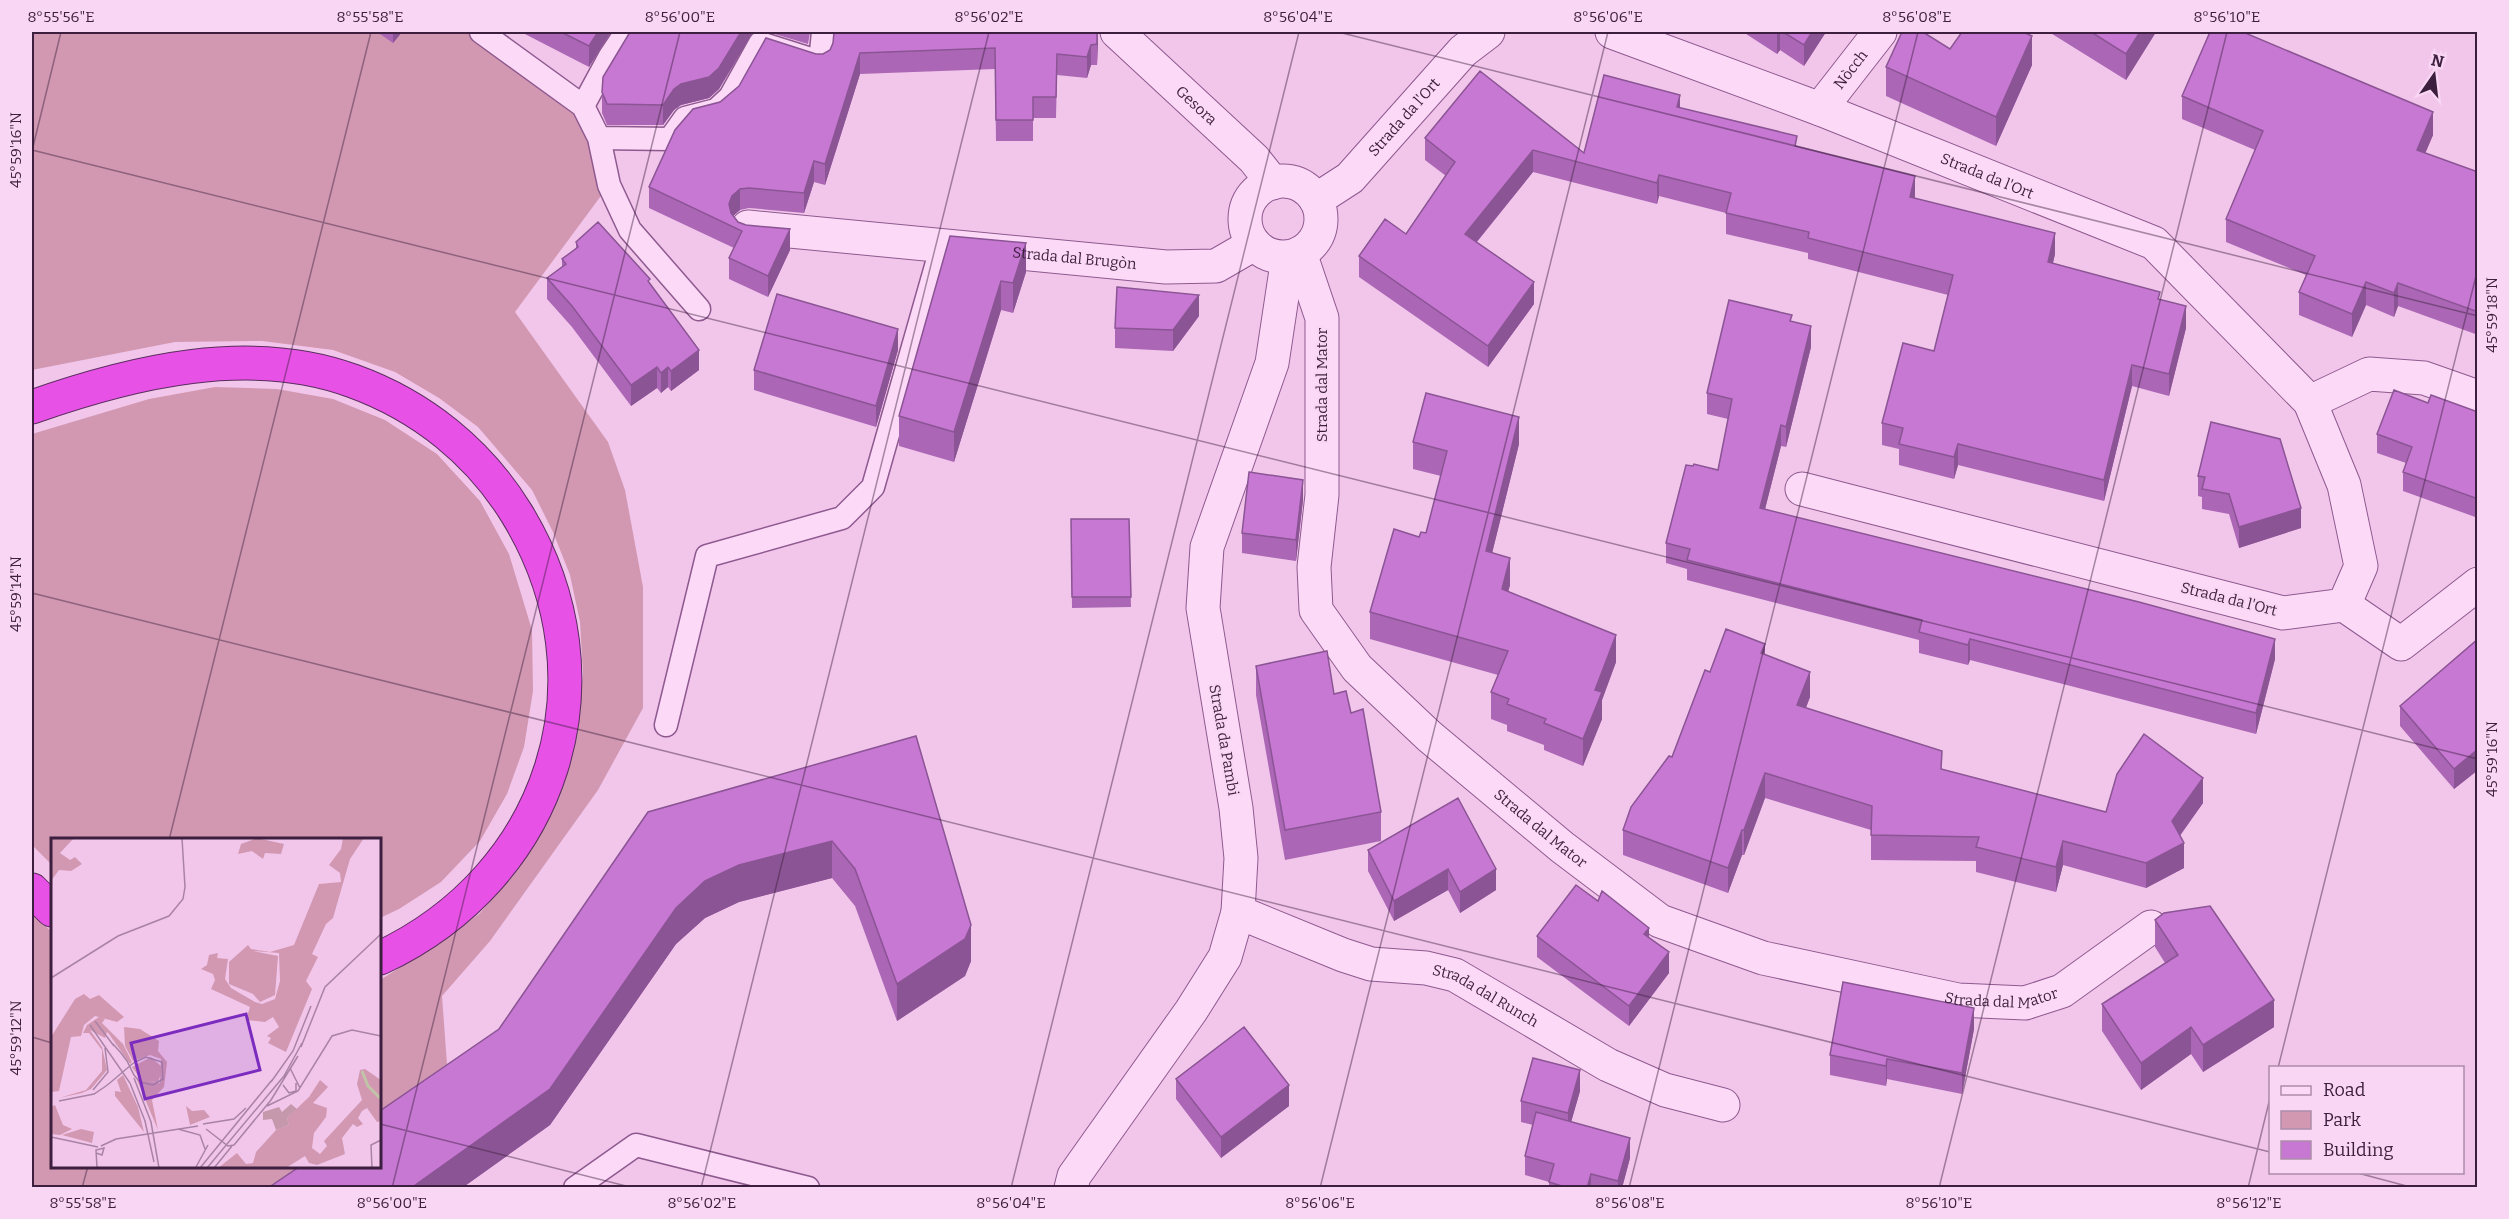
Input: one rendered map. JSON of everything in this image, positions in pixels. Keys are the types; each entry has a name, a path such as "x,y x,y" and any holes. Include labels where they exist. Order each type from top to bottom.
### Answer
{"highway":[{"path":"32,407 111,382 172,368 234,364 294,367 352,380 408,405 457,441 500,488 540,556 555,603 564,643 565,694 562,724 552,765 539,801 520,838 495,872 437,926 381,957"},
{"path":"32,890 51,909"}],"street":[{"name":"Gesora","path":"1117,32 1254,159 1273,183"},
{"name":"Strada da l'Ort","path":"1316,200 1350,178 1462,51 1488,32"},
{"name":"Strada da l'Ort","path":"1611,32 1820,109 2154,243 2310,402 2344,485 2361,566 2344,605 2283,613 1802,489"},
{"name":"Nòcch","path":"1820,109 1880,32"},
{"path":"1273,183 1297,184 1316,200 1321,224 1317,236 1294,255 1276,257 1264,252 1254,244 1247,233 1245,220 1252,196 1273,183"},
{"name":"Strada dal Brugòn","path":"748,227 1166,267 1216,266 1254,244"},
{"name":"Strada da Pambi","path":"1071,1188 1074,1176 1191,1011 1225,957 1238,912 1240,858 1236,808 1203,608 1207,547 1272,363 1294,255"},
{"name":"Strada dal Mator","path":"1294,255 1322,318 1322,495 1314,567 1316,610 1357,668 1429,736 1562,847 1660,921 1762,958 1958,1000 2025,1003 2062,991 2151,927"},
{"path":"2310,402 2369,374 2424,378 2478,397"},
{"path":"2344,605 2401,644 2478,584"},
{"name":"Strada dal Runch","path":"1238,912 1343,955 1371,964 1426,968 1455,975 1608,1065 1665,1090 1723,1105"}],"lane":[{"path":"481,32 583,106 599,138 609,185 630,230 699,309"},
{"path":"583,106 626,32"},
{"path":"599,138 670,139 685,118 716,110 730,97 760,43 820,62 823,32"},
{"path":"666,725 707,556 842,518 873,487 942,245"},
{"path":"575,1188 636,1144 808,1188"}],"green space":[{"path":"32,32 481,32 583,106 609,185 515,312 608,442 625,490 643,587 643,708 598,790 490,941 442,996 447,1064 381,1111 381,979 441,942 479,914 518,870 548,817 569,767 579,716 583,674 580,622 570,575 553,532 532,490 478,427 439,398 395,372 333,350 262,341 175,342 32,370"},
{"path":"215,387 277,389 333,399 385,420 437,454 480,501 509,554 532,630 533,691 524,747 507,794 480,841 441,882 399,909 381,918 381,838 51,838 51,864 32,845 32,434 149,399"},
{"path":"32,914 51,931 51,1168 300,1168 272,1187 32,1187"}],"building":[{"path":"561,32 598,32 589,46"},
{"path":"630,32 741,32 719,68 709,77 681,84 674,89 663,105 607,104 602,92 603,77"},
{"path":"834,32 1097,32 1097,44 1091,45 1087,57 1057,54 1056,97 1033,97 1033,120 996,120 995,48 860,53 825,164 814,161 804,193 749,188 740,189 732,196 729,204 731,213 738,222 746,225 790,229 768,276 729,258 742,231 649,187 675,130 693,109 720,102 739,86 766,38 816,54 823,54 830,50"},
{"path":"1783,32 1812,32 1804,45"},
{"path":"1902,32 1923,32 1950,49 1962,32 2023,32 2032,36 1996,117 1886,67"},
{"path":"2091,32 2140,32 2126,54"},
{"path":"2210,32 2243,32 2433,112 2417,150 2478,172 2478,312 2398,283 2394,293 2366,282 2352,314 2299,292 2315,256 2226,219 2263,131 2182,96"},
{"path":"1480,71 1584,153 1604,75 1680,95 1677,107 1797,136 1795,146 1915,176 1910,197 2055,233 2048,262 2160,292 2158,299 2186,306 2169,374 2132,365 2104,480 1958,444 1954,457 1899,444 1903,428 1882,423 1903,343 1934,351 1953,275 1808,238 1809,232 1726,213 1731,193 1659,175 1657,183 1533,150 1465,234 1534,282 1488,346 1359,256 1385,219 1406,234 1455,162 1425,138"},
{"path":"598,222 650,279 648,281 699,350 671,371 668,367 661,373 657,367 631,385 572,306 547,278 566,264 562,259 578,247 576,242"},
{"path":"950,236 1026,243 1013,283 1001,281 954,432 899,416"},
{"path":"1117,287 1199,295 1173,330 1115,328"},
{"path":"777,294 898,329 876,406 754,370"},
{"path":"1729,300 1792,315 1790,321 1811,326 1786,427 1781,425 1760,508 2139,602 2275,639 2256,713 1970,639 1968,645 1919,632 1922,620 1687,560 1690,549 1666,543 1686,465 1693,466 1694,464 1718,470 1732,399 1707,393"},
{"path":"2394,390 2428,403 2431,395 2478,412 2478,499 2403,472 2412,447 2377,434"},
{"path":"1426,393 1519,417 1486,551 1510,558 1502,589 1616,635 1595,690 1602,692 1583,739 1544,723 1546,719 1507,704 1509,699 1491,692 1508,651 1370,612 1394,529 1419,537 1421,532 1426,533 1447,451 1413,442"},
{"path":"2211,422 2280,439 2301,508 2239,527 2229,494 2202,489 2205,477 2198,476"},
{"path":"1249,472 1303,480 1296,540 1242,533"},
{"path":"1071,519 1129,519 1131,597 1072,597"},
{"path":"1726,629 1765,644 1761,653 1810,672 1797,705 1942,751 1941,769 2106,812 2117,774 2144,734 2203,778 2172,821 2184,843 2146,863 2063,841 2056,867 1976,847 1979,837 1871,835 1872,806 1765,773 1728,868 1623,830 1631,807 1669,756 1672,757 1705,670 1710,672"},
{"path":"2478,639 2478,749 2454,769 2400,706"},
{"path":"1327,651 1334,694 1346,691 1351,713 1363,709 1381,812 1285,830 1256,666"},
{"path":"916,736 971,925 965,939 897,984 855,869 832,841 739,865 705,881 676,908 550,1089 411,1188 268,1188 298,1168 381,1168 381,1110 499,1029 648,812"},
{"path":"1458,798 1496,869 1460,892 1448,869 1394,901 1368,850"},
{"path":"1576,885 1598,901 1602,891 1649,928 1644,934 1669,952 1629,1006 1537,936"},
{"path":"2210,906 2274,1000 2203,1045 2191,1027 2141,1063 2102,1004 2178,955 2155,920 2164,913"},
{"path":"1843,982 1974,1008 1962,1073 1887,1059 1886,1066 1830,1055"},
{"path":"1244,1027 1289,1085 1221,1137 1176,1079"},
{"path":"1533,1058 1580,1070 1568,1113 1521,1101"},
{"path":"1536,1112 1630,1138 1618,1181 1591,1174 1587,1188 1568,1188 1549,1182 1554,1164 1525,1156"}]}
